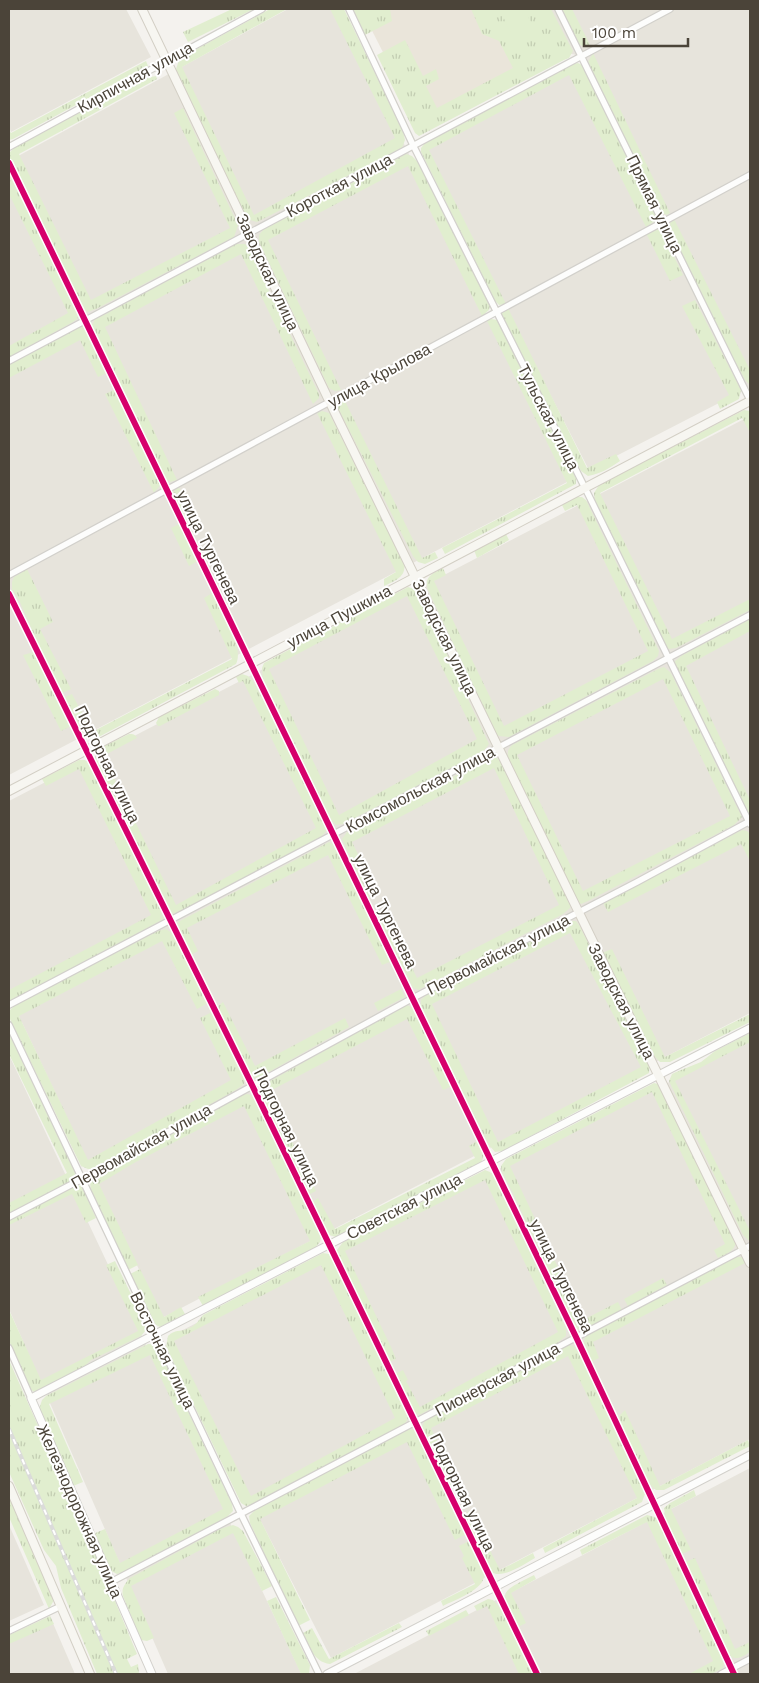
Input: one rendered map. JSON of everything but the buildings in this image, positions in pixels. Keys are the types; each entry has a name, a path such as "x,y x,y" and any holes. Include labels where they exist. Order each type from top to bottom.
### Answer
{"main road":[{"name":"Заводская улица","path":"142,9 578,913 747,1247 750,1263"},
{"name":"улица Пушкина","path":"9,791 750,400"},
{"path":"9,1486 90,1674"}],"street":[{"name":"Кирпичная улица","path":"9,147 262,9"},
{"name":"Тульская улица","path":"349,9 413,146 750,823"},
{"name":"Прямая улица","path":"558,9 750,400"},
{"name":"Короткая улица","path":"9,362 670,9"},
{"name":"улица Тургенева","path":"9,162 576,1337 733,1672"},
{"name":"улица Крылова","path":"9,575 750,175"},
{"name":"Подгорная улица","path":"9,594 252,1086 537,1674"},
{"name":"Комсомольская улица","path":"9,1004 750,615"},
{"name":"Первомайская улица","path":"9,1216 82,1179 413,998 750,823"},
{"name":"Восточная улица","path":"9,1025 126,1274 319,1674"},
{"name":"Советская улица","path":"31,1398 750,1028"},
{"name":"Пионерская улица","path":"111,1582 747,1247"},
{"name":"Железнодорожная улица","path":"9,1348 152,1674"},
{"path":"327,1674 750,1455"},
{"path":"9,1631 61,1606"},
{"path":"721,1674 733,1672 750,1659"}],"shaded area":[{"path":"9,9 126,9 151,57 11,132 9,127"},
{"path":"288,9 339,9 567,482 9,775 9,161"},
{"path":"361,9 540,9 561,52 421,127"},
{"path":"540,9 750,9 750,387 589,470 424,148 585,63 582,56 561,52"},
{"path":"750,416 750,1013 162,1318 9,995 9,801"},
{"path":"750,1041 750,1439 331,1658 167,1338"},
{"path":"9,1055 301,1673 168,1674 9,1309"},
{"path":"750,1468 750,1674 354,1674"},
{"path":"9,1525 44,1605 9,1621"},
{"path":"52,1621 75,1674 9,1674 9,1640"}],"green space":[{"path":"232,9 254,9 188,42 183,32"},
{"path":"270,9 287,9 182,67 254,215 395,138 330,9 344,9 403,131 405,140 402,148 257,222 250,220 246,216 176,69 182,57"},
{"path":"352,9 390,9 392,21 365,35"},
{"path":"471,9 551,9 573,51 569,58 419,136 415,133 377,55 405,40 423,76 436,69 439,79 426,86 437,108 513,68 499,41 482,34"},
{"path":"499,9 524,9 535,30 515,40"},
{"path":"561,9 572,9 590,45 584,47 579,44"},
{"path":"593,53 670,213 667,215 662,213 588,62"},
{"path":"146,61 148,66 9,140 9,130 11,133"},
{"path":"578,63 582,65 657,217 655,221 646,227 569,75 429,150 506,304 499,305 495,301 421,152 421,148 425,143 572,64"},
{"path":"156,76 157,79 19,154 91,300 230,228 174,113 183,108 238,225 234,237 87,312 10,159 9,153 16,146 140,79"},
{"path":"406,154 412,156 418,162 490,306 489,310 482,316 408,166 268,240 341,390 335,391 329,388 259,242 259,235 263,230"},
{"path":"9,169 79,313 77,319 73,322 9,357 9,346 68,313 9,194"},
{"path":"674,219 750,370 750,385 745,380 731,354 671,232 670,223"},
{"path":"653,229 661,230 683,275 670,281 646,233"},
{"path":"236,244 245,244 248,247 319,394 319,398 313,404 241,254 105,327 177,480 170,482 166,480 92,325 95,319"},
{"path":"695,300 741,390 739,399 720,409 717,402 729,395 682,306"},
{"path":"508,308 587,468 616,454 620,461 592,475 588,476 581,471 501,315"},
{"path":"491,319 498,320 576,478 576,484 445,554 442,548 567,483 487,321"},
{"path":"80,326 84,326 87,330 107,373 98,377 80,340 9,378 9,365"},
{"path":"114,390 161,484 154,493 105,394"},
{"path":"343,397 422,558 435,552 438,558 425,564 418,562 413,556 338,408 337,403"},
{"path":"744,410 750,411 750,433 742,418 600,493 672,639 750,599 750,610 676,648 669,649 664,646 595,501 594,493 599,485"},
{"path":"322,411 329,413 404,563 402,575 384,586 384,579 396,572 317,413"},
{"path":"179,487 193,518 185,522 172,495 174,489"},
{"path":"577,497 582,497 586,500 659,651 658,656 653,661 509,737 499,736 496,734 428,590 427,582 432,574 443,568 446,575 434,581 504,726 648,651 577,505 565,511 562,505"},
{"path":"179,524 198,561 189,566 171,528"},
{"path":"506,534 509,540 477,558 474,550"},
{"path":"27,569 53,622 40,629 71,689 62,693 20,602 12,589 14,577"},
{"path":"408,587 417,590 489,744 483,752 343,824 336,825 332,821 263,681 262,668 264,663","holes":["407,596 477,739 339,815 269,669"]},
{"path":"212,593 234,638 238,656 236,664 93,740 86,738 65,697 72,694 92,732 232,659 204,598"},
{"path":"750,619 750,631 686,666 750,800 750,815 746,812 674,662 681,656"},
{"path":"34,652 71,726 61,731 23,655"},
{"path":"664,667 673,677 742,817 734,825 581,904 578,902 509,761 508,750 512,745","holes":["663,679 730,816 583,891 517,755"]},
{"path":"242,674 248,676 253,681 281,733 327,830 321,837 178,915 171,913 169,910 95,760 96,750 129,734 134,734 137,738 103,756 176,905 316,828 243,681 239,683 236,677"},
{"path":"215,689 219,691 219,695 160,726 156,723 159,717"},
{"path":"489,758 497,758 501,762 570,904 570,908 563,914 419,990 413,988 382,924 382,918 386,916 417,978 559,905 494,768 352,842 377,893 369,898 342,839 347,832"},
{"path":"79,760 85,760 88,763 154,893 164,919 9,1002 9,990 151,915 79,769 46,786 42,779"},
{"path":"742,830 750,834 750,861 741,844 608,912 603,903"},
{"path":"329,842 335,845 390,962 382,965 328,855 187,928 198,951 191,955 177,928 178,922"},
{"path":"569,921 576,921 650,1063 649,1073 503,1151 495,1152 489,1145 421,1008 421,1000 427,994","holes":["570,933 641,1067 498,1142 432,1004"]},
{"path":"166,929 173,934 208,1003 197,1009 162,941 19,1016 88,1160 231,1080 200,1018 212,1012 245,1077 244,1084 92,1169 88,1169 81,1166 9,1017 9,1011 14,1006 158,931"},
{"path":"612,949 665,1057 750,1014 750,1022 670,1062 660,1062 653,1055 602,953"},
{"path":"401,989 405,997 378,1011 374,1003"},
{"path":"223,1002 255,1066 345,1018 349,1027 256,1078 251,1076 217,1007"},
{"path":"407,1005 413,1008 452,1086 443,1090 407,1019 268,1092 316,1191 308,1195 260,1095 261,1086"},
{"path":"9,1032 76,1172 70,1181 9,1213 9,1203 67,1173 9,1054"},
{"path":"750,1033 750,1042 675,1081 750,1231 750,1240 748,1240 743,1235 669,1081 672,1074 701,1062 715,1051"},
{"path":"654,1083 658,1084 661,1088 736,1242 729,1252 718,1258 714,1250 725,1244 652,1092 510,1166 583,1320 618,1302 622,1310 584,1330 579,1330 574,1325 502,1172 501,1166 506,1159"},
{"path":"247,1094 251,1095 256,1101 321,1238 314,1249 203,1306 198,1297 310,1241 244,1106 134,1163 99,1184 138,1265 126,1271 91,1192 90,1183 95,1175"},
{"path":"477,1141 483,1155 480,1163 336,1237 329,1235 312,1202 318,1198 335,1229 475,1158 469,1146"},
{"path":"485,1170 493,1175 566,1328 566,1336 556,1344 419,1415 414,1413 395,1374 403,1370 408,1380 406,1381 420,1407 558,1332 485,1180 345,1251 396,1359 389,1362 337,1250 343,1242"},
{"path":"75,1185 82,1186 96,1218 86,1223 72,1194 9,1225 9,1219"},
{"path":"323,1253 329,1254 408,1418 405,1424 254,1504 246,1506 241,1503 166,1347 168,1336 173,1332 193,1326 203,1315","holes":["321,1265 395,1418 251,1496 174,1341"]},
{"path":"737,1257 742,1257 747,1262 593,1342 599,1358 591,1362 584,1345 587,1334"},
{"path":"115,1261 145,1323 146,1330 141,1336 91,1360 85,1366 34,1392 30,1389 9,1341 9,1310 41,1380 138,1331 106,1265"},
{"path":"140,1269 164,1317 181,1307 185,1314 160,1327 154,1324 128,1275"},
{"path":"663,1278 667,1285 628,1306 624,1299"},
{"path":"148,1344 157,1346 232,1504 233,1511 227,1517 117,1574 109,1570 93,1534 105,1529 120,1563 223,1509 150,1355 49,1404 83,1482 73,1486 39,1409 42,1400 46,1396"},
{"path":"564,1346 574,1346 578,1351 645,1494 642,1502 545,1553 543,1548 637,1498 568,1356 431,1428 457,1482 450,1486 422,1428 424,1422 433,1415"},
{"path":"9,1360 137,1654 127,1659 131,1667 138,1664 139,1674 97,1674 61,1588 56,1566 44,1550 9,1472"},
{"path":"625,1410 660,1486 748,1440 750,1446 664,1490 656,1490 639,1467 618,1417"},
{"path":"407,1429 414,1430 417,1433 466,1534 455,1540 407,1442 260,1519 310,1620 298,1626 250,1523 249,1516 257,1508"},
{"path":"694,1490 696,1496 671,1509 691,1550 682,1554 666,1520 664,1508"},
{"path":"9,1497 54,1600 49,1609 9,1517"},
{"path":"470,1511 500,1570 533,1553 535,1558 506,1573 495,1574 490,1571 463,1514"},
{"path":"647,1515 655,1517 658,1521 724,1661 723,1668 711,1674 689,1674 713,1661 647,1522 582,1555 580,1550"},
{"path":"233,1525 243,1531 272,1586 262,1591 233,1533 131,1586 154,1638 147,1641 141,1640 123,1596 123,1589 130,1578 220,1529"},
{"path":"469,1541 483,1569 484,1579 476,1589 443,1606 441,1601 475,1584 462,1558 464,1556 459,1546"},
{"path":"695,1558 735,1649 750,1642 750,1652 738,1658 730,1656 685,1562"},
{"path":"534,1575 536,1579 511,1593 526,1623 518,1627 505,1599 505,1594 513,1586"},
{"path":"276,1597 310,1665 309,1674 301,1674 267,1601"},
{"path":"488,1599 493,1600 500,1608 534,1674 519,1674 487,1606 477,1611 474,1606"},
{"path":"466,1610 469,1615 429,1636 426,1631"},
{"path":"50,1616 54,1624 9,1644 9,1635"},
{"path":"399,1623 402,1627 330,1664 319,1660 310,1648 303,1633 312,1628 329,1659"}],"railway":[{"path":"9,1429 116,1674"}],"cycle path":[{"path":"9,163 576,1337 734,1674"},
{"path":"9,594 252,1085 537,1674"}]}
